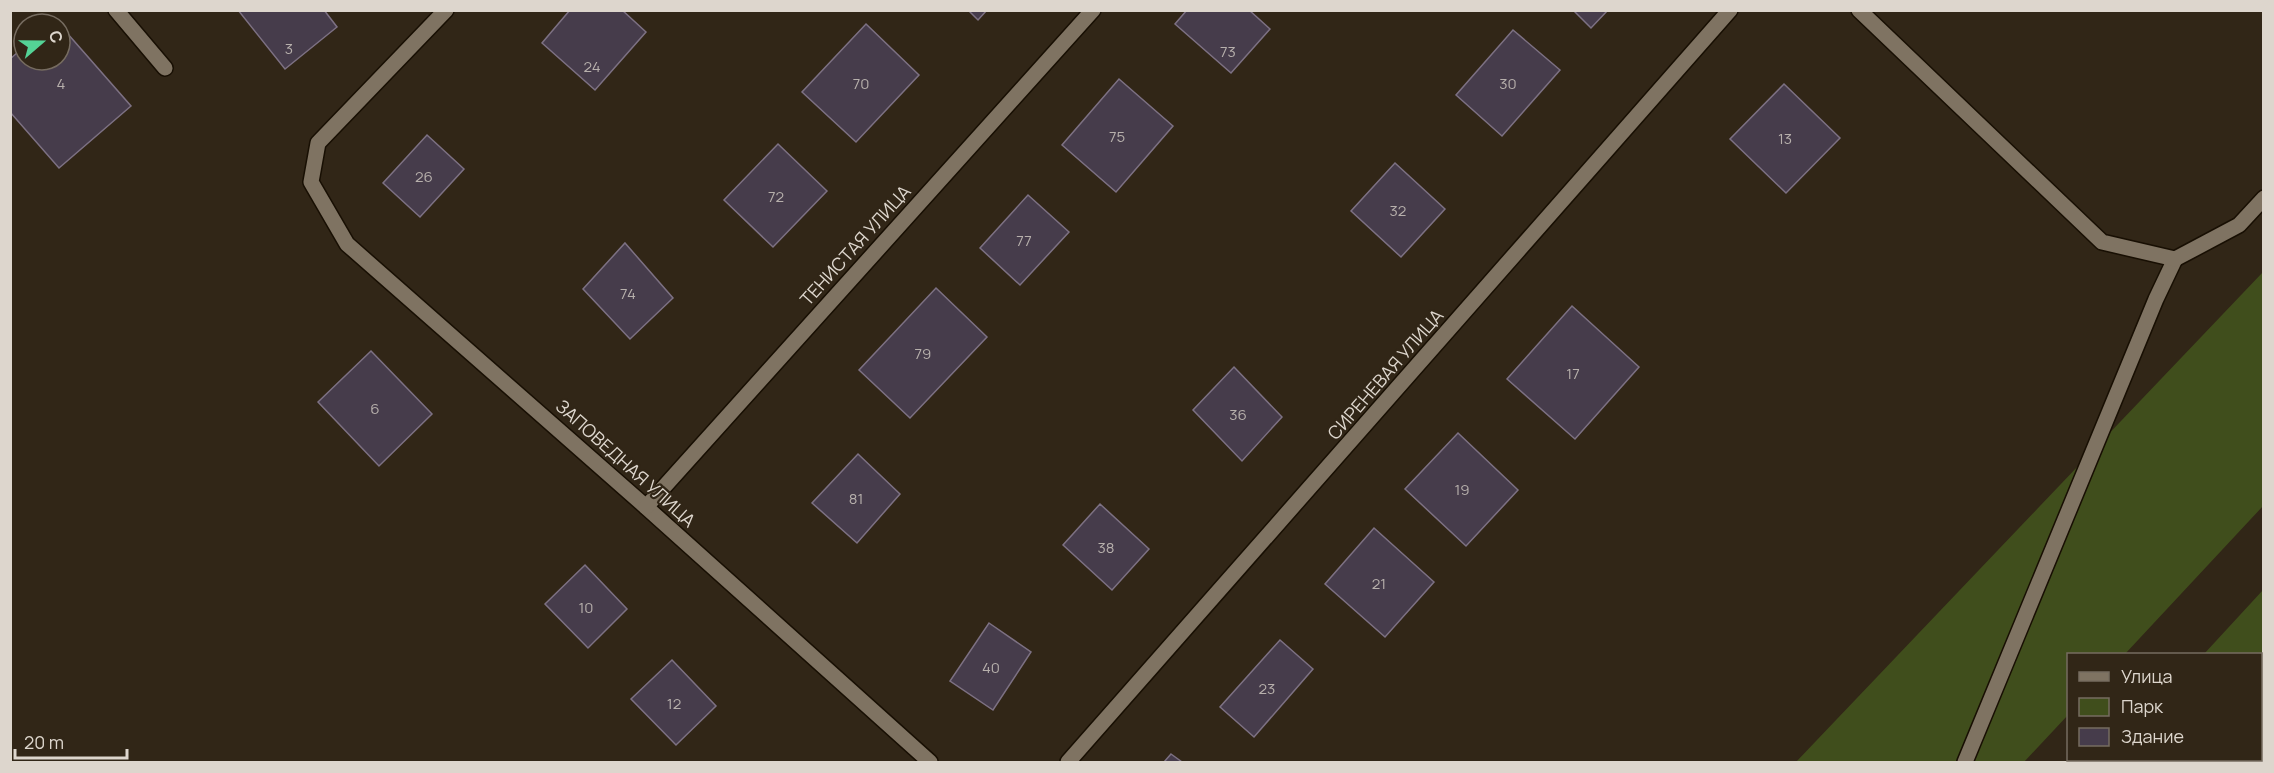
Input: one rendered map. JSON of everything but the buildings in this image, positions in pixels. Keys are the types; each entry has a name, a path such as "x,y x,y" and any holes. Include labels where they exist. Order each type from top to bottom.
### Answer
{"street":[{"path":"116,10 165,68"},
{"name":"ЗАПОВЕДНАЯ УЛИЦА","path":"446,10 318,143 311,182 347,244 646,507 930,762"},
{"name":"ТЕНИСТАЯ УЛИЦА","path":"646,507 1093,10"},
{"name":"СИРЕНЕВАЯ УЛИЦА","path":"1068,762 1730,10"},
{"path":"1859,10 2102,242 2175,259"},
{"path":"1965,762 2156,299 2175,259 2239,225 2264,198"}],"green space":[{"path":"2263,272 2263,506 2126,653 2067,653 2067,716 2024,762 1796,762"},
{"path":"2263,590 2263,762 2104,762 2262,761 2262,653 2205,653"}]}
